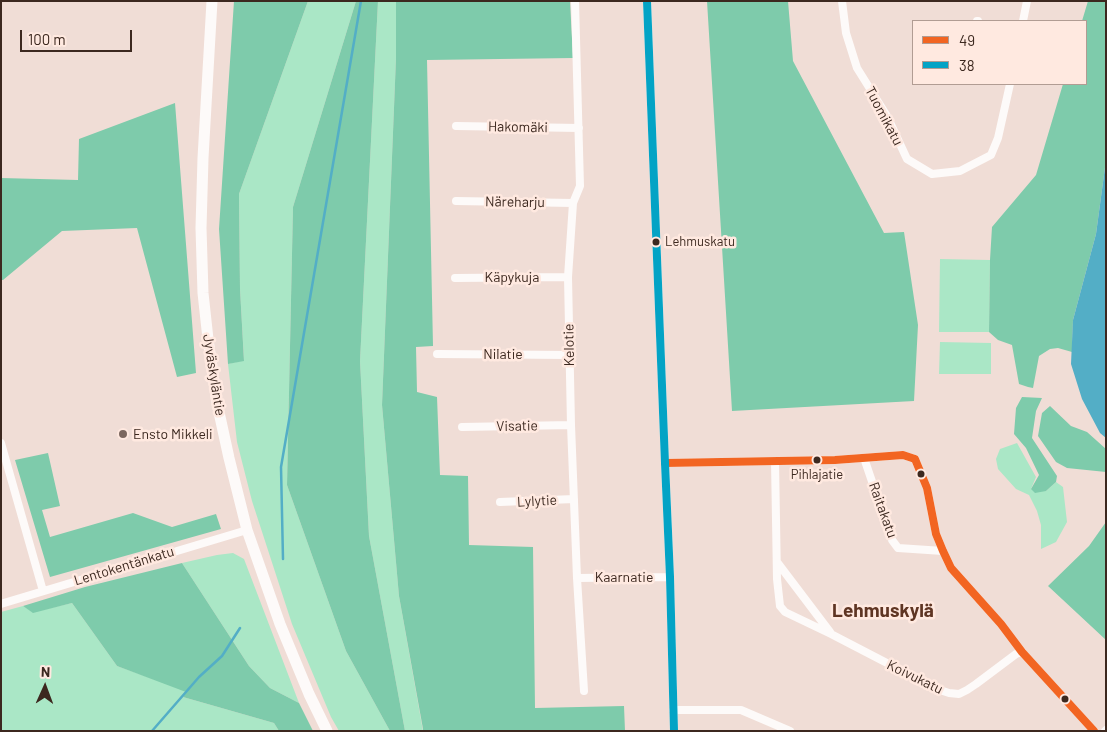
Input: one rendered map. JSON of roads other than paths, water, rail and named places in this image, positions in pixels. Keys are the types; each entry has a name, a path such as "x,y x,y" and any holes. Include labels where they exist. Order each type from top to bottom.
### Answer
{"highway":[{"name":"Jyväskyläntie","path":"212,1 201,228 203,293 208,339 229,458 248,530 280,624 309,694 327,731"}],"street":[{"name":"Kelotie","path":"575,1 580,186 573,203 568,277 569,355 577,578 584,691"},
{"path":"647,1 670,577 674,731"},
{"name":"Tuomikatu","path":"842,1 846,33 857,68 887,116 907,159 932,174 960,172 991,155 998,138 1010,85"},
{"path":"1023,20 1027,1"},
{"name":"Hakomäki","path":"456,126 579,128"},
{"name":"Näreharju","path":"456,201 573,203"},
{"name":"Käpykuja","path":"455,278 568,277"},
{"name":"Nilatie","path":"437,354 569,355"},
{"name":"Visatie","path":"462,427 571,424"},
{"path":"1,443 43,591"},
{"path":"665,463 835,460 903,454 915,459 927,488 936,534 952,568 1001,624 1022,652 1094,731"},
{"name":"Raitakatu","path":"864,458 892,540 898,548 943,551"},
{"name":"Koivukatu","path":"775,461 777,579 780,606 785,612 949,694 958,694 966,690 1016,654 1022,652"},
{"name":"Lylytie","path":"500,502 574,499"},
{"name":"Lentokentänkatu","path":"1,604 248,530"},
{"name":"Koivukatu","path":"777,562 831,634"},
{"name":"Kaarnatie","path":"577,578 670,577"},
{"path":"673,710 741,710 790,731"}],"water":[{"path":"1106,160 1106,438 1100,433 1082,399 1071,364 1073,320 1096,234"}],"waterway":[{"path":"283,559 281,467 361,1"},
{"path":"152,731 199,677 222,656 240,628"}],"place":[{"name":"Lehmuskatu","path":"656,242"},
{"name":"Ensto Mikkeli","path":"123,434"},
{"name":"Pihlajatie","path":"817,460"}],"district":[{"name":"Lehmuskylä","path":"883,611"}]}
